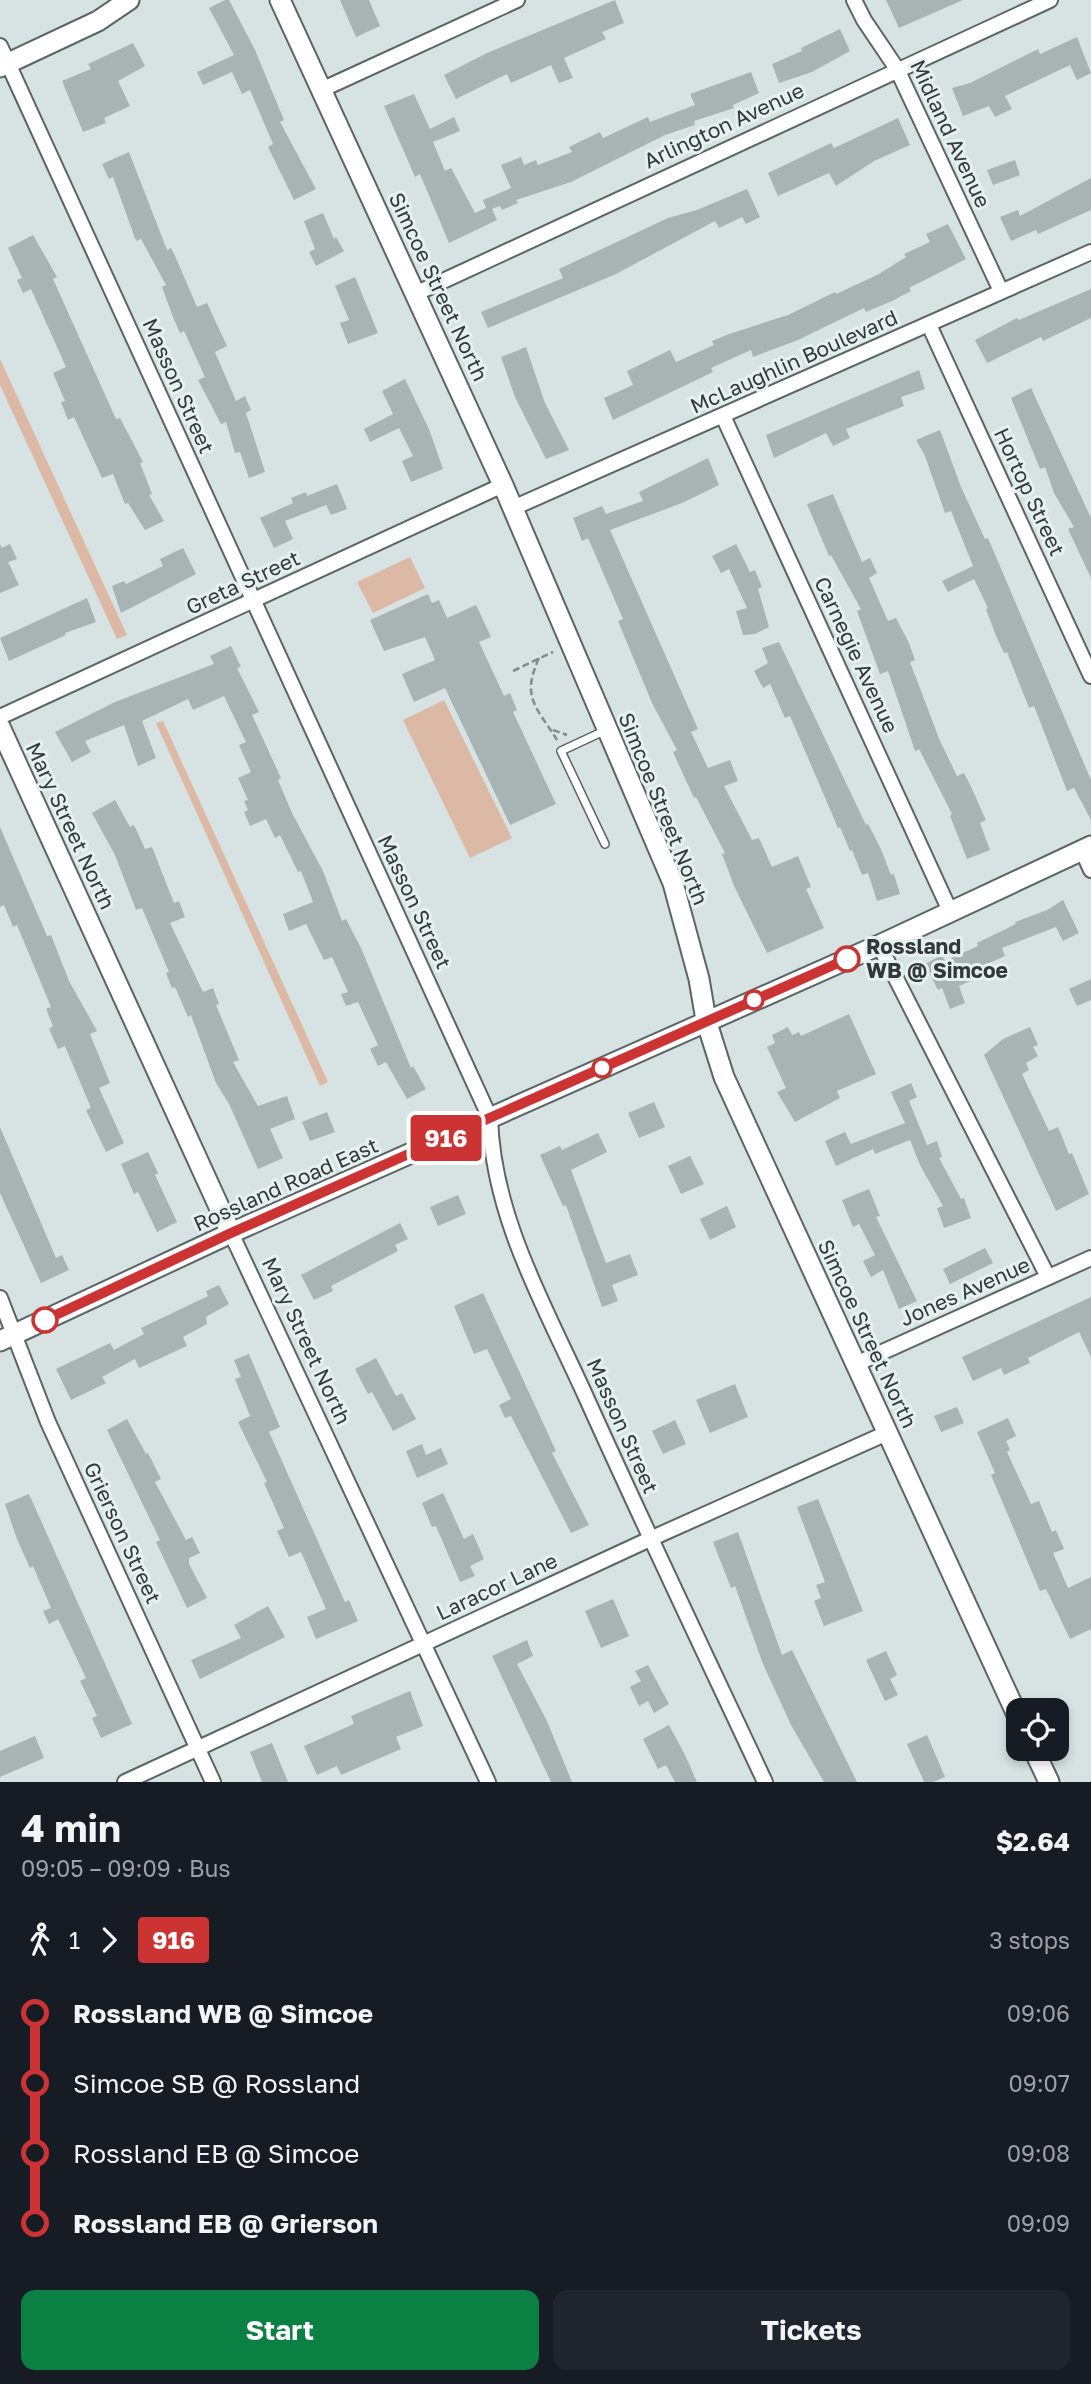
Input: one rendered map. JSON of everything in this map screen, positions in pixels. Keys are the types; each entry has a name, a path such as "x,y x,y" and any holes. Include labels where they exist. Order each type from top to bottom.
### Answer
{"main road":[{"path":"3,58 98,21 129,0"},
{"name":"Simcoe Street North","path":"280,0 503,485 673,883 699,979 706,1020 724,1077 1009,1698"},
{"name":"Mary Street North","path":"0,727 231,1233"},
{"name":"Rossland Road East","path":"7,1338 231,1233 879,945 1086,848"},
{"path":"1039,1761 1049,1782"}],"street":[{"path":"321,90 517,0"},
{"name":"Midland Avenue","path":"854,0 863,20 897,69 1001,291"},
{"name":"Arlington Avenue","path":"417,293 1050,0"},
{"name":"Masson Street","path":"3,58 491,1118 496,1173 517,1242 650,1539 765,1782"},
{"name":"McLaughlin Boulevard","path":"513,508 1091,252"},
{"name":"Hortop Street","path":"929,325 1091,676"},
{"name":"Carnegie Avenue","path":"723,416 950,911"},
{"name":"Greta Street","path":"0,717 503,485"},
{"path":"1086,848 1091,870"},
{"path":"879,945 1048,1277"},
{"name":"Mary Street North","path":"231,1233 488,1782"},
{"name":"Jones Avenue","path":"856,1364 1091,1258"},
{"name":"Grierson Street","path":"0,1298 7,1338 213,1782"},
{"name":"Laracor Lane","path":"125,1782 650,1539 887,1433"}],"lane":[{"path":"605,845 561,751 608,729"}],"path":[{"path":"513,671 553,652"},
{"path":"540,658 530,679 531,696 558,742 573,735 551,729"}],"shaded area":[{"path":"0,359 127,635 117,639 0,385"},
{"path":"410,557 425,588 373,613 357,582"},
{"path":"444,700 512,838 470,858 403,720"},
{"path":"163,721 328,1082 320,1086 156,723"}],"building":[{"path":"229,0 255,50 284,120 280,122 316,189 294,200 268,147 273,144 250,90 242,94 232,72 203,85 197,72 234,55 209,8"},
{"path":"340,0 369,0 380,26 356,37"},
{"path":"615,0 624,23 602,32 606,39 564,58 573,78 559,83 551,65 511,83 507,74 456,99 444,75 487,53"},
{"path":"886,0 963,0 899,28"},
{"path":"840,29 850,51 812,72 779,83 772,64 802,51 801,48"},
{"path":"1077,37 1091,73 1077,80 1070,65 1005,96 1012,109 995,117 989,106 963,116 952,88 970,83 1038,49 1040,54"},
{"path":"133,43 145,66 118,81 130,106 104,118 106,123 83,132 62,81 91,69 88,64"},
{"path":"751,72 759,93 733,105 734,108 694,121 695,125 665,135 571,182 516,200 518,203 502,210 500,206 492,209 497,220 449,243 420,174 415,177 384,106 414,94 430,129 454,117 460,131 433,142 445,171 451,168 475,213 486,208 483,200 511,188 501,165 521,157 524,165 536,160 538,165 572,152 569,147 600,132 603,138 648,117 650,122 695,105 690,94"},
{"path":"898,118 910,145 874,161 836,186 829,173 778,196 768,173 831,143 834,148"},
{"path":"129,152 167,250 171,248 197,307 207,303 227,346 215,352 236,401 245,396 251,410 246,413 265,472 249,478 240,452 235,453 226,422 221,424 198,380 205,377 184,331 180,333 173,317 162,287 166,285 141,239 136,241 113,177 109,179 102,164"},
{"path":"1015,160 1020,175 993,185 987,170"},
{"path":"1091,178 1091,210 1038,234 1036,230 1011,241 1000,217 1018,210 1020,216"},
{"path":"747,189 760,217 746,224 742,217 719,228 715,221 616,274 488,328 481,312 563,278 559,269 668,218 697,210"},
{"path":"323,213 334,239 336,237 344,251 316,266 309,252 315,249 304,221"},
{"path":"948,224 966,259 909,288 911,291 892,301 866,312 864,308 798,340 753,357 751,350 711,368 713,372 613,420 604,398 633,385 627,371 670,350 676,362 714,345 712,341 788,315 835,292 836,294 879,274 906,257 904,254 930,242 926,234"},
{"path":"33,235 57,277 53,279 116,419 120,418 143,462 140,463 152,494 149,495 164,521 145,530 128,503 125,504 113,474 102,478 74,417 68,420 61,402 65,401 53,373 66,367 31,289 23,293 17,280 22,278 8,248"},
{"path":"355,277 378,333 348,344 340,323 349,320 335,286"},
{"path":"1091,289 1091,318 1043,341 1041,337 987,363 975,340 1017,318 1019,320"},
{"path":"526,347 545,403 569,450 546,459 515,397 501,357"},
{"path":"919,370 925,389 901,397 904,406 846,429 850,438 833,446 826,433 774,458 766,435"},
{"path":"405,379 429,429 443,469 411,482 402,461 413,456 399,428 370,442 364,429 393,414 382,391"},
{"path":"1031,388 1091,518 1091,578 1068,529 1074,527 1054,493 1045,467 1040,469 1011,398"},
{"path":"940,430 961,487 985,539 988,538 1091,780 1091,820 1074,788 1067,791 1034,706 1029,708 1007,652 1004,653 996,636 986,609 988,608 974,579 948,592 942,581 973,566 951,511 945,513 925,456 916,440"},
{"path":"708,458 719,485 682,503 610,530 698,729 691,732 708,768 730,760 738,781 724,786 752,840 759,838 772,867 798,856 811,887 806,889 824,928 767,953 734,886 722,854 725,853 696,797 694,798 673,752 677,750 652,703 618,621 623,619 588,538 582,541 573,518 602,506 606,514 643,501 639,492"},
{"path":"337,484 347,509 331,515 326,505 285,521 293,539 274,548 260,518 293,503 291,498 306,492 307,496"},
{"path":"833,494 862,562 870,558 877,573 869,578 888,621 896,618 909,643 915,660 910,662 940,741 957,776 964,773 986,820 980,823 990,850 967,859 950,816 952,814 919,749 915,751 888,671 880,674 857,611 861,609 831,555 829,556 807,504"},
{"path":"0,544 2,548 10,544 17,559 8,562 19,585 0,593"},
{"path":"736,544 750,572 755,570 762,587 758,589 769,627 755,634 743,635 736,611 747,608 729,569 721,573 712,556"},
{"path":"183,548 196,574 121,613 112,586 124,581 126,584 163,566 160,559"},
{"path":"428,594 432,603 439,600 447,618 476,605 491,637 479,642 504,696 510,693 517,710 513,712 556,804 510,825 445,688 414,702 402,674 435,660 425,637 384,651 370,620"},
{"path":"87,598 96,622 65,633 66,635 9,661 0,638"},
{"path":"779,642 866,825 868,824 881,849 891,875 894,874 900,894 877,901 868,873 862,875 852,850 850,851 840,827 838,828 790,716 785,718 770,684 763,688 754,671 768,663 762,648"},
{"path":"231,646 241,667 237,668 259,712 252,715 281,778 278,780 292,813 323,871 342,921 346,919 361,948 411,1068 413,1066 426,1089 407,1099 386,1062 378,1066 370,1049 378,1045 358,1002 346,1006 341,994 348,992 332,957 324,960 306,924 289,931 283,914 313,902 301,871 298,872 280,835 275,838 266,819 250,826 244,812 248,810 244,801 248,800 238,778 251,772 239,745 246,742 224,696 193,710 188,699 142,721 156,758 138,766 124,725 85,741 91,752 72,762 55,732 115,702 214,664 210,656"},
{"path":"115,800 130,827 134,825 145,849 152,847 174,903 179,901 185,917 170,923 203,992 213,988 219,1004 216,1005 239,1060 233,1062 258,1106 287,1096 295,1119 270,1129 283,1158 258,1169 229,1104 216,1083 191,1015 188,1017 175,987 172,988 166,973 169,972 142,908 136,910 115,855 92,813"},
{"path":"0,827 47,936 51,935 69,981 97,1031 90,1034 110,1083 99,1088 124,1143 106,1152 86,1110 91,1108 65,1046 58,1049 49,1029 53,1026 46,1009 51,1007 17,925 13,927 4,905 0,907"},
{"path":"1063,900 1079,933 1063,941 1056,927 1002,948 1005,956 978,968 982,976 959,986 965,1003 950,1009 942,988 938,990 925,964 942,955 945,961 978,946 977,943 1016,924 1015,922 1047,910"},
{"path":"1091,979 1091,1000 1077,1006 1069,989"},
{"path":"849,1014 876,1074 837,1091 840,1098 795,1122 777,1092 786,1088 767,1047 775,1043 772,1035 788,1027 792,1035 799,1032 801,1036"},
{"path":"1030,1027 1038,1045 1033,1047 1038,1056 1026,1063 1029,1070 1022,1074 1049,1131 1058,1127 1089,1194 1056,1211 984,1055 1003,1039"},
{"path":"911,1083 917,1097 909,1101 927,1145 937,1141 942,1157 939,1158 961,1199 964,1198 971,1218 944,1228 937,1208 943,1206 920,1165 910,1140 875,1154 873,1149 836,1166 825,1141 845,1132 851,1144 905,1123 891,1092"},
{"path":"654,1102 665,1127 639,1138 628,1113"},
{"path":"327,1112 335,1132 310,1141 302,1122"},
{"path":"0,1127 56,1258 62,1255 69,1270 41,1283 0,1193"},
{"path":"598,1133 607,1152 571,1170 606,1263 630,1254 638,1275 612,1285 618,1301 602,1307 566,1205 563,1206 540,1155 560,1146 562,1150"},
{"path":"148,1152 158,1173 155,1175 177,1222 157,1232 138,1192 134,1194 121,1164"},
{"path":"690,1156 704,1184 681,1194 668,1166"},
{"path":"869,1189 880,1216 876,1217 917,1301 899,1309 883,1270 871,1277 863,1261 875,1255 859,1224 853,1227 842,1200"},
{"path":"458,1195 466,1214 438,1226 430,1207"},
{"path":"727,1206 736,1227 710,1240 700,1219"},
{"path":"400,1223 408,1239 395,1245 398,1251 331,1286 333,1291 314,1300 301,1275"},
{"path":"985,1248 993,1263 950,1284 943,1269"},
{"path":"219,1285 229,1304 206,1317 207,1324 183,1337 187,1346 139,1368 135,1359 102,1377 106,1383 71,1400 56,1369 110,1343 114,1350 144,1334 141,1328 208,1296 206,1291"},
{"path":"483,1293 556,1451 552,1453 589,1525 571,1533 511,1416 505,1418 499,1405 511,1399 487,1349 474,1354 454,1306"},
{"path":"1091,1297 1091,1357 1079,1332 1028,1358 1030,1363 1004,1375 1001,1368 973,1381 962,1357"},
{"path":"249,1354 280,1427 269,1432 345,1602 349,1600 358,1621 316,1639 307,1617 326,1609 301,1552 289,1557 277,1531 284,1528 264,1483 267,1482 238,1422 250,1416 235,1379 241,1377 234,1360"},
{"path":"376,1358 396,1396 402,1393 416,1419 393,1431 372,1392 368,1394 355,1369"},
{"path":"735,1384 748,1417 710,1433 696,1400"},
{"path":"957,1407 964,1423 941,1432 934,1416"},
{"path":"1008,1418 1016,1436 1006,1441 1010,1450 1007,1452 1031,1504 1039,1501 1052,1532 1056,1530 1064,1549 1053,1553 1068,1588 1091,1577 1091,1629 1070,1639 1046,1589 1040,1591 991,1475 995,1473 977,1432"},
{"path":"127,1419 161,1479 155,1482 186,1540 192,1537 200,1553 189,1558 189,1564 207,1598 187,1608 156,1542 160,1540 107,1430"},
{"path":"675,1420 686,1444 663,1454 652,1431"},
{"path":"422,1444 426,1455 441,1448 448,1464 417,1478 406,1451"},
{"path":"443,1493 464,1539 473,1534 484,1559 470,1566 475,1576 460,1582 436,1526 432,1527 422,1503"},
{"path":"29,1494 132,1724 101,1738 92,1718 97,1716 80,1681 86,1678 58,1619 49,1624 43,1611 51,1608 33,1566 30,1568 17,1539 5,1504"},
{"path":"818,1499 863,1611 824,1626 814,1601 821,1598 816,1585 825,1582 797,1507"},
{"path":"738,1532 782,1655 792,1650 857,1782 824,1782 791,1725 763,1664 735,1586 731,1588 713,1542"},
{"path":"613,1599 629,1636 601,1648 585,1611"},
{"path":"268,1606 285,1637 200,1679 191,1660 241,1638 234,1625"},
{"path":"527,1640 533,1656 517,1664 547,1721 572,1782 551,1782 492,1656"},
{"path":"886,1651 897,1675 890,1679 898,1695 885,1701 866,1660"},
{"path":"648,1665 669,1704 654,1713 648,1701 639,1706 630,1687 641,1681 635,1671"},
{"path":"410,1691 423,1726 396,1737 401,1749 341,1775 337,1766 317,1775 304,1746 354,1724 351,1716"},
{"path":"669,1725 697,1782 675,1782 666,1765 658,1769 643,1739"},
{"path":"927,1735 945,1777 933,1782 924,1782 907,1744"},
{"path":"35,1736 44,1758 0,1777 0,1751"},
{"path":"272,1743 288,1782 262,1782 250,1752"}],"bus line":[{"name":"916","path":"45,1320 231,1233 847,959"}],"place":[{"name":"Rossland WB @ Simcoe","path":"847,959"}]}
